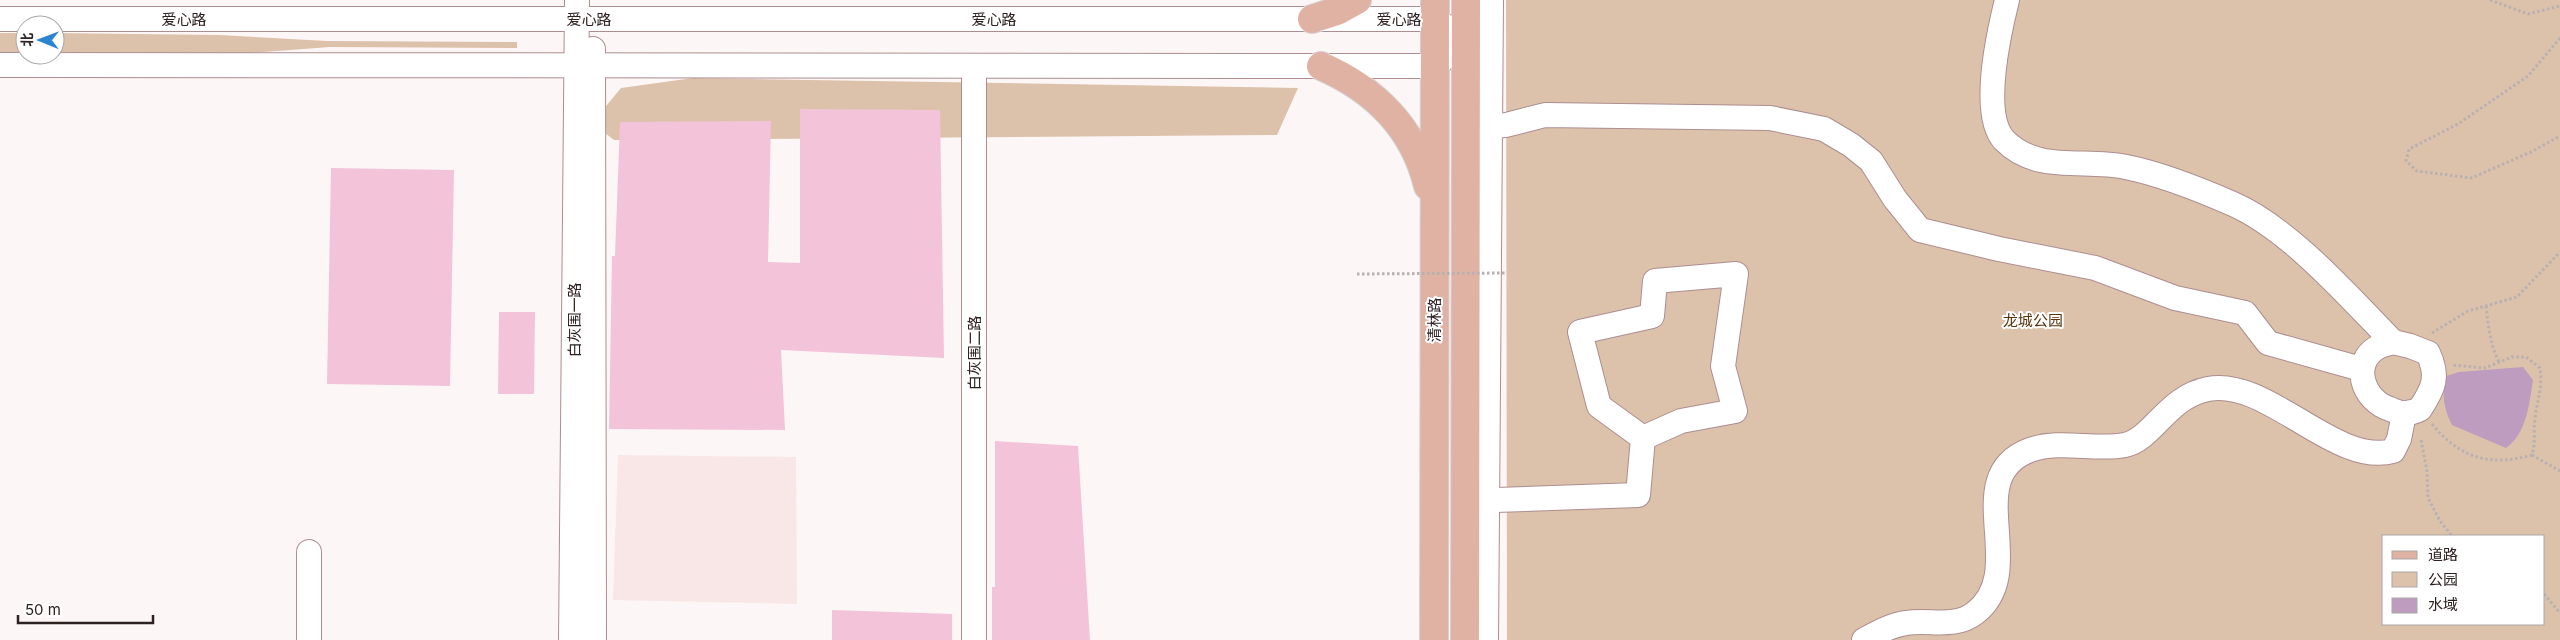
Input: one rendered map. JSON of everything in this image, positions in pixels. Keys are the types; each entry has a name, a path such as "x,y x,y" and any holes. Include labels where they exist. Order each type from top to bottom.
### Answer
{"main road":[{"path":"1312,19 1337,11 1357,0"},
{"path":"1465,640 1476,501 1466,0"},
{"name":"清林路","path":"1434,640 1435,9"},
{"path":"1321,66 1346,76 1369,93 1399,123 1408,136 1424,168 1435,210"}],"street":[{"path":"1486,640 1476,501 1490,126 1491,0"},
{"path":"1864,640 1882,630 1907,622 1960,622 1983,605 1990,595 1999,571 1997,483 2008,465 2030,450 2045,447 2125,445 2148,430 2169,408 2189,394 2222,387 2237,390 2267,402 2318,432 2344,444 2382,454 2393,451 2413,411 2431,393 2435,369 2428,353 2402,344 2323,271 2276,231 2248,212 2221,200 2128,167 2094,162 2044,162 2025,155 2011,146 1997,130 1994,102 1995,62 2007,0"},
{"name":"爱心路","path":"0,19 585,9 980,9 1312,19 1435,9 1466,41"},
{"name":"白灰围一路","path":"585,9 594,640"},
{"path":"0,64 1435,66 1466,41"},
{"name":"白灰围一路","path":"571,640 585,65"},
{"name":"白灰围二路","path":"974,66 974,640"},
{"path":"1490,126 1506,125 1545,115 1770,118 1824,129 1851,145 1871,161 1895,199 1920,230 1999,249 2095,268 2175,298 2245,314 2268,343 2362,370"},
{"path":"1736,274 1723,366 1735,411 1681,421 1643,438 1599,406 1580,332 1652,316 1655,281 1736,274"},
{"path":"2402,344 2378,347 2362,370 2364,387 2374,400 2385,408 2413,411"},
{"path":"1476,501 1638,495 1643,438"},
{"path":"309,552 309,640"}],"path":[{"path":"2490,0 2528,14 2560,6"},
{"path":"2560,38 2528,76 2458,124 2409,149 2406,161 2416,171 2471,178 2533,151 2560,136"},
{"path":"2402,344 2468,311 2517,297 2560,252"},
{"path":"1357,274 1506,274"},
{"path":"2486,306 2494,352 2499,362"},
{"path":"2435,369 2450,364 2485,368 2512,357 2526,357 2540,368 2542,384 2536,407 2534,422 2536,441 2532,455"},
{"path":"2413,411 2462,451 2493,461 2514,460 2532,455 2560,471"},
{"path":"2413,411 2427,471 2428,498 2440,521 2451,535"},
{"path":"2545,595 2560,613"}],"shaded area":[{"path":"618,455 796,457 797,604 613,600"}],"green space":[{"name":"龙城公园","path":"1506,0 2560,0 2560,640 1507,640"},
{"path":"0,33 15,33 15,52 0,52"},
{"path":"65,33 219,35 327,41 517,42 517,48 330,47 250,53 65,52"},
{"path":"693,78 1298,88 1277,135 614,140 592,123 621,88"}],"water":[{"path":"2523,367 2533,380 2528,408 2519,434 2506,448 2452,425 2444,401 2446,376 2459,372"}],"building":[{"path":"800,109 940,110 944,358 781,350 785,430 609,429 612,256 615,256 620,122 771,121 768,262 800,263"},
{"path":"331,168 454,170 450,386 327,384"},
{"path":"499,312 535,312 534,394 498,394"},
{"path":"995,441 1078,446 1090,640 992,640 992,587 995,587"},
{"path":"832,610 952,614 952,640 832,640"}]}
